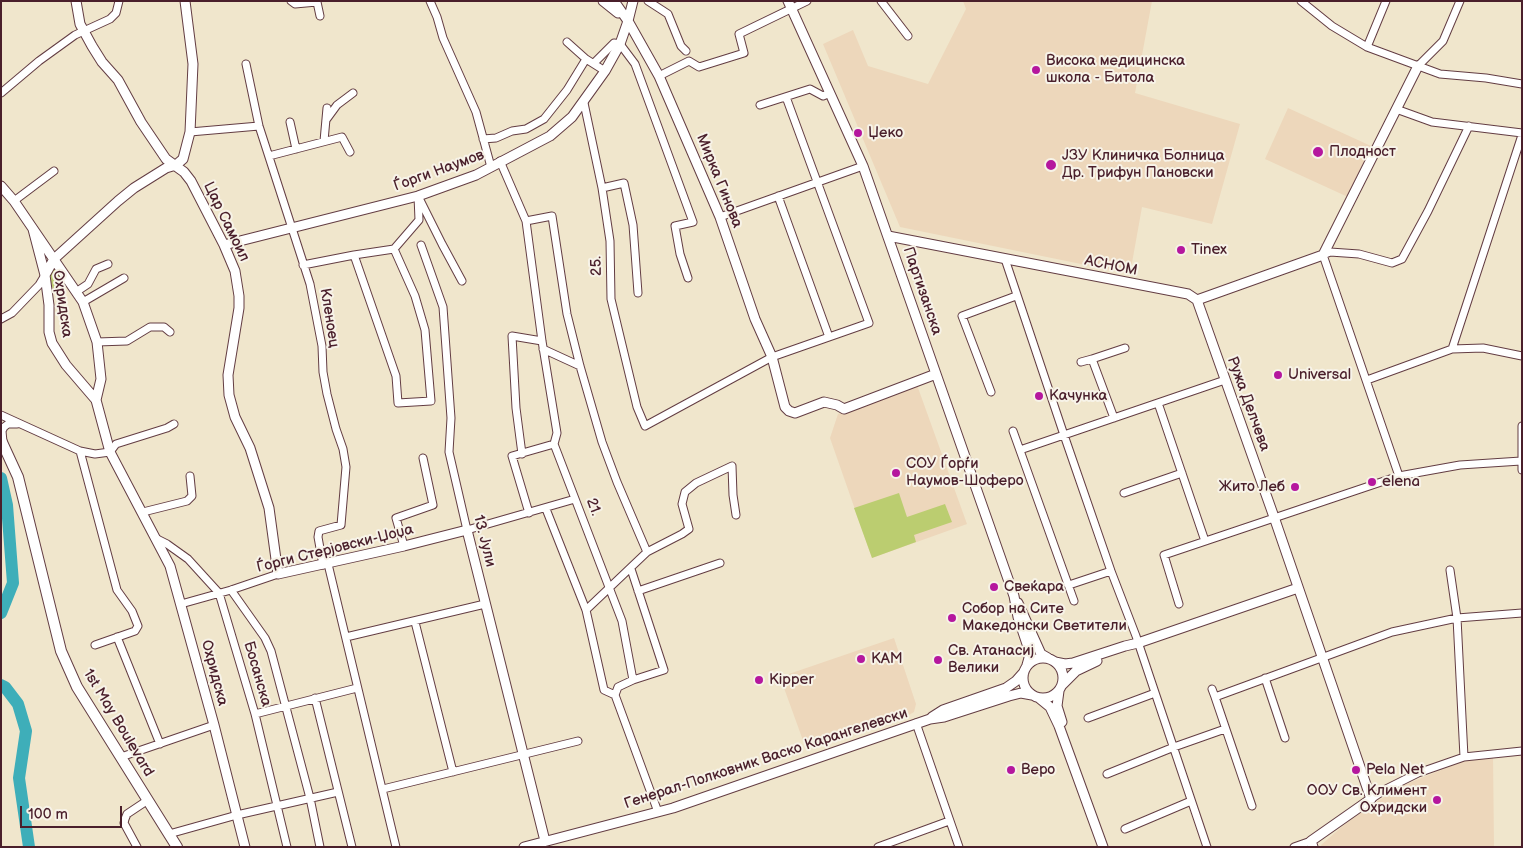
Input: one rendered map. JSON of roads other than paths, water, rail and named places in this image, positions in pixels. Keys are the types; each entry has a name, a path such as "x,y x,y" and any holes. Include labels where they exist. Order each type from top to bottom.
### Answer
{"main road":[{"name":"1st May Boulevard","path":"2,442 12,462 27,509 61,651 77,688 177,847"}],"street":[{"name":"Цар Самоил","path":"76,1 80,24 102,62 118,80 141,122 166,159 184,172 192,182 224,244 235,271 239,296 235,339 228,375 230,395 235,417 250,448 269,508 278,574"},
{"path":"1,93 39,61 75,35 110,19 116,12 119,1"},
{"path":"1,319 12,313 39,286 54,259 118,201 166,168 176,165 183,159 190,132 193,64 185,1"},
{"path":"291,1 295,4 317,2 320,16"},
{"path":"430,1 443,38 476,112 491,167"},
{"path":"603,1 628,21"},
{"name":"Мирка Гинова","path":"614,1 628,21 659,76 720,217 755,319 772,357 785,407 795,413 824,402 844,409 936,374"},
{"name":"Ѓорги Наумов","path":"224,244 418,196 476,175 550,136 572,117 584,103 605,71 620,44 633,1"},
{"path":"648,1 668,14 681,46 686,51"},
{"path":"659,76 689,61 699,66 744,53 738,34 790,5 807,1"},
{"path":"882,1 908,36"},
{"path":"1301,1 1332,26 1366,47 1440,74 1486,78 1522,84"},
{"path":"1366,47 1386,1"},
{"path":"1398,476 1323,255 1418,66 1443,40 1460,1"},
{"name":"Партизанска","path":"790,5 863,166 888,236 1014,596 1018,616 1028,646 1029,658 1026,668"},
{"path":"567,42 586,59 605,71"},
{"path":"594,63 614,43 620,44 636,64 693,222 675,226 680,254 688,278"},
{"path":"484,139 496,138 512,131 526,129 544,119 567,90 586,59"},
{"name":"Кленоец","path":"246,64 259,126 310,284 322,346 323,372 327,394 343,449 346,467 341,525 319,531 318,538 325,564"},
{"path":"760,105 810,89 823,96 830,93"},
{"path":"326,120 337,105 353,93"},
{"path":"772,357 869,323 786,96"},
{"name":"25.","path":"584,103 602,188 610,241 611,298 637,407 645,426 772,357"},
{"path":"324,141 327,108"},
{"path":"1396,109 1432,122 1522,134 1452,349"},
{"path":"290,122 296,149"},
{"path":"190,132 259,126"},
{"path":"1196,300 1330,252 1359,254 1392,263 1402,259 1428,211 1469,126"},
{"path":"269,156 342,137 350,152"},
{"name":"21.","path":"500,161 526,221 543,349 557,433 554,444 622,621 633,680"},
{"path":"720,217 863,166"},
{"path":"14,201 54,171"},
{"path":"602,188 624,183 633,225 638,293"},
{"name":"Охридска","path":"1,186 14,201 83,302 97,342 101,379 96,400"},
{"path":"303,266 394,249 418,220 418,196"},
{"path":"418,196 462,281"},
{"path":"778,196 829,337"},
{"path":"526,221 552,216 567,314 580,366 602,442 647,552"},
{"name":"Охридска","path":"33,229 46,275 49,332 52,343 66,365 96,400 110,452 170,566 214,725 245,847"},
{"name":"АСНОМ","path":"888,236 1188,294 1196,300"},
{"name":"13. Јули","path":"421,245 443,307 451,418 449,452 485,604 546,844"},
{"path":"354,255 396,376 398,403 431,401 425,330 415,296 394,249"},
{"path":"1004,259 1207,847"},
{"name":"Охридска","path":"76,292 88,284 96,269 108,264"},
{"name":"Охридска","path":"83,302 124,278"},
{"path":"990,392 962,316 1016,296"},
{"name":"Ружа Делчева","path":"1196,300 1371,799"},
{"name":"Охридска","path":"97,342 127,342 150,327 164,327 170,332"},
{"path":"522,454 516,408 512,336 542,341"},
{"path":"1081,362 1126,348"},
{"path":"1367,380 1452,349 1482,348 1522,356"},
{"path":"543,349 580,366"},
{"path":"1092,359 1114,418"},
{"path":"1020,450 1225,380"},
{"path":"1158,403 1205,541"},
{"path":"1,415 80,451 95,454 110,452 116,444 174,424"},
{"path":"2,442 4,427 8,424 18,424"},
{"path":"1522,426 1522,470"},
{"path":"1013,431 1074,601"},
{"path":"529,513 512,456 554,444"},
{"path":"80,451 117,590 132,612 138,626 135,631 95,645"},
{"path":"404,546 396,518 433,505 423,458"},
{"path":"1179,604 1164,555 1398,476 1460,465 1521,461"},
{"path":"586,610 647,552 689,529 682,504 686,492 696,483 732,466 736,515"},
{"path":"1124,493 1182,473"},
{"path":"143,512 187,502 192,496 190,476"},
{"path":"467,530 546,509 575,499"},
{"path":"546,509 586,610 604,690 615,695"},
{"name":"Ѓорги Стерјовски-Џоџа","path":"181,604 278,574 467,530"},
{"name":"Босанска","path":"156,538 188,559 219,593 254,714 287,847"},
{"path":"638,591 720,563"},
{"path":"325,564 346,636 396,847"},
{"path":"631,569 664,670 618,687 615,695 658,812"},
{"path":"1450,570 1457,618 1464,757"},
{"path":"1069,585 1111,571"},
{"name":"Генерал-Полковник Васко Карангелевски","path":"524,847 546,844 658,812 916,723 1009,696 1021,693 1050,697 1067,678 1083,667 1138,644 1298,588"},
{"path":"231,590 268,644 310,798 320,847"},
{"name":"Партизанска","path":"1014,596 1024,613 1041,654 1051,660"},
{"path":"346,636 415,622 485,604"},
{"path":"1214,697 1392,632 1457,618 1522,613"},
{"path":"415,622 453,772"},
{"path":"117,637 160,744"},
{"name":"Генерал-Полковник Васко Карангелевски","path":"930,719 943,710 1006,688 1016,681 1026,668 1037,659 1065,664 1073,663 1125,646 1138,644"},
{"path":"1051,660 1062,672 1057,706 1070,757"},
{"path":"1026,668 1024,685 1050,707 1059,726 1103,847"},
{"path":"1265,678 1285,738"},
{"path":"254,714 357,688"},
{"path":"1212,689 1252,806"},
{"path":"1088,718 1155,693"},
{"path":"315,698 352,847"},
{"path":"916,723 959,847"},
{"path":"121,758 214,725"},
{"path":"1107,774 1225,729"},
{"path":"382,789 578,741"},
{"path":"1294,847 1312,844 1386,789 1418,774 1464,757 1522,751"},
{"path":"169,834 236,814 338,792"},
{"path":"137,847 124,824 124,819 127,814 148,800"},
{"path":"1125,829 1191,801"},
{"path":"878,847 950,821"}],"waterway":[{"path":"1,478 7,505 13,583 1,613"},
{"path":"1,685 5,687 18,704 26,731 19,778 29,847"}],"place":[{"name":"Висока медицинска школа - Битола","path":"1036,70"},
{"name":"Џеко","path":"858,133"},
{"name":"Плодност","path":"1318,152"},
{"name":"ЈЗУ Клиничка Болница Др. Трифун Пановски","path":"1051,165"},
{"name":"Tinex","path":"1181,250"},
{"name":"Universal","path":"1278,375"},
{"name":"Качунка","path":"1039,396"},
{"name":"СОУ Ѓорѓи Наумов-Шоферо","path":"896,473"},
{"name":"elena","path":"1372,482"},
{"name":"Жито Леб","path":"1295,487"},
{"name":"Свеќара","path":"994,587"},
{"name":"Собор на Сите Македонски Светители","path":"952,618"},
{"name":"KAM","path":"861,659"},
{"name":"Св. Атанасиј Велики","path":"938,660"},
{"name":"Kipper","path":"759,680"},
{"name":"Веро","path":"1011,770"},
{"name":"Pela Net","path":"1356,770"},
{"name":"ООУ Св. Климент Охридски","path":"1437,800"}]}
